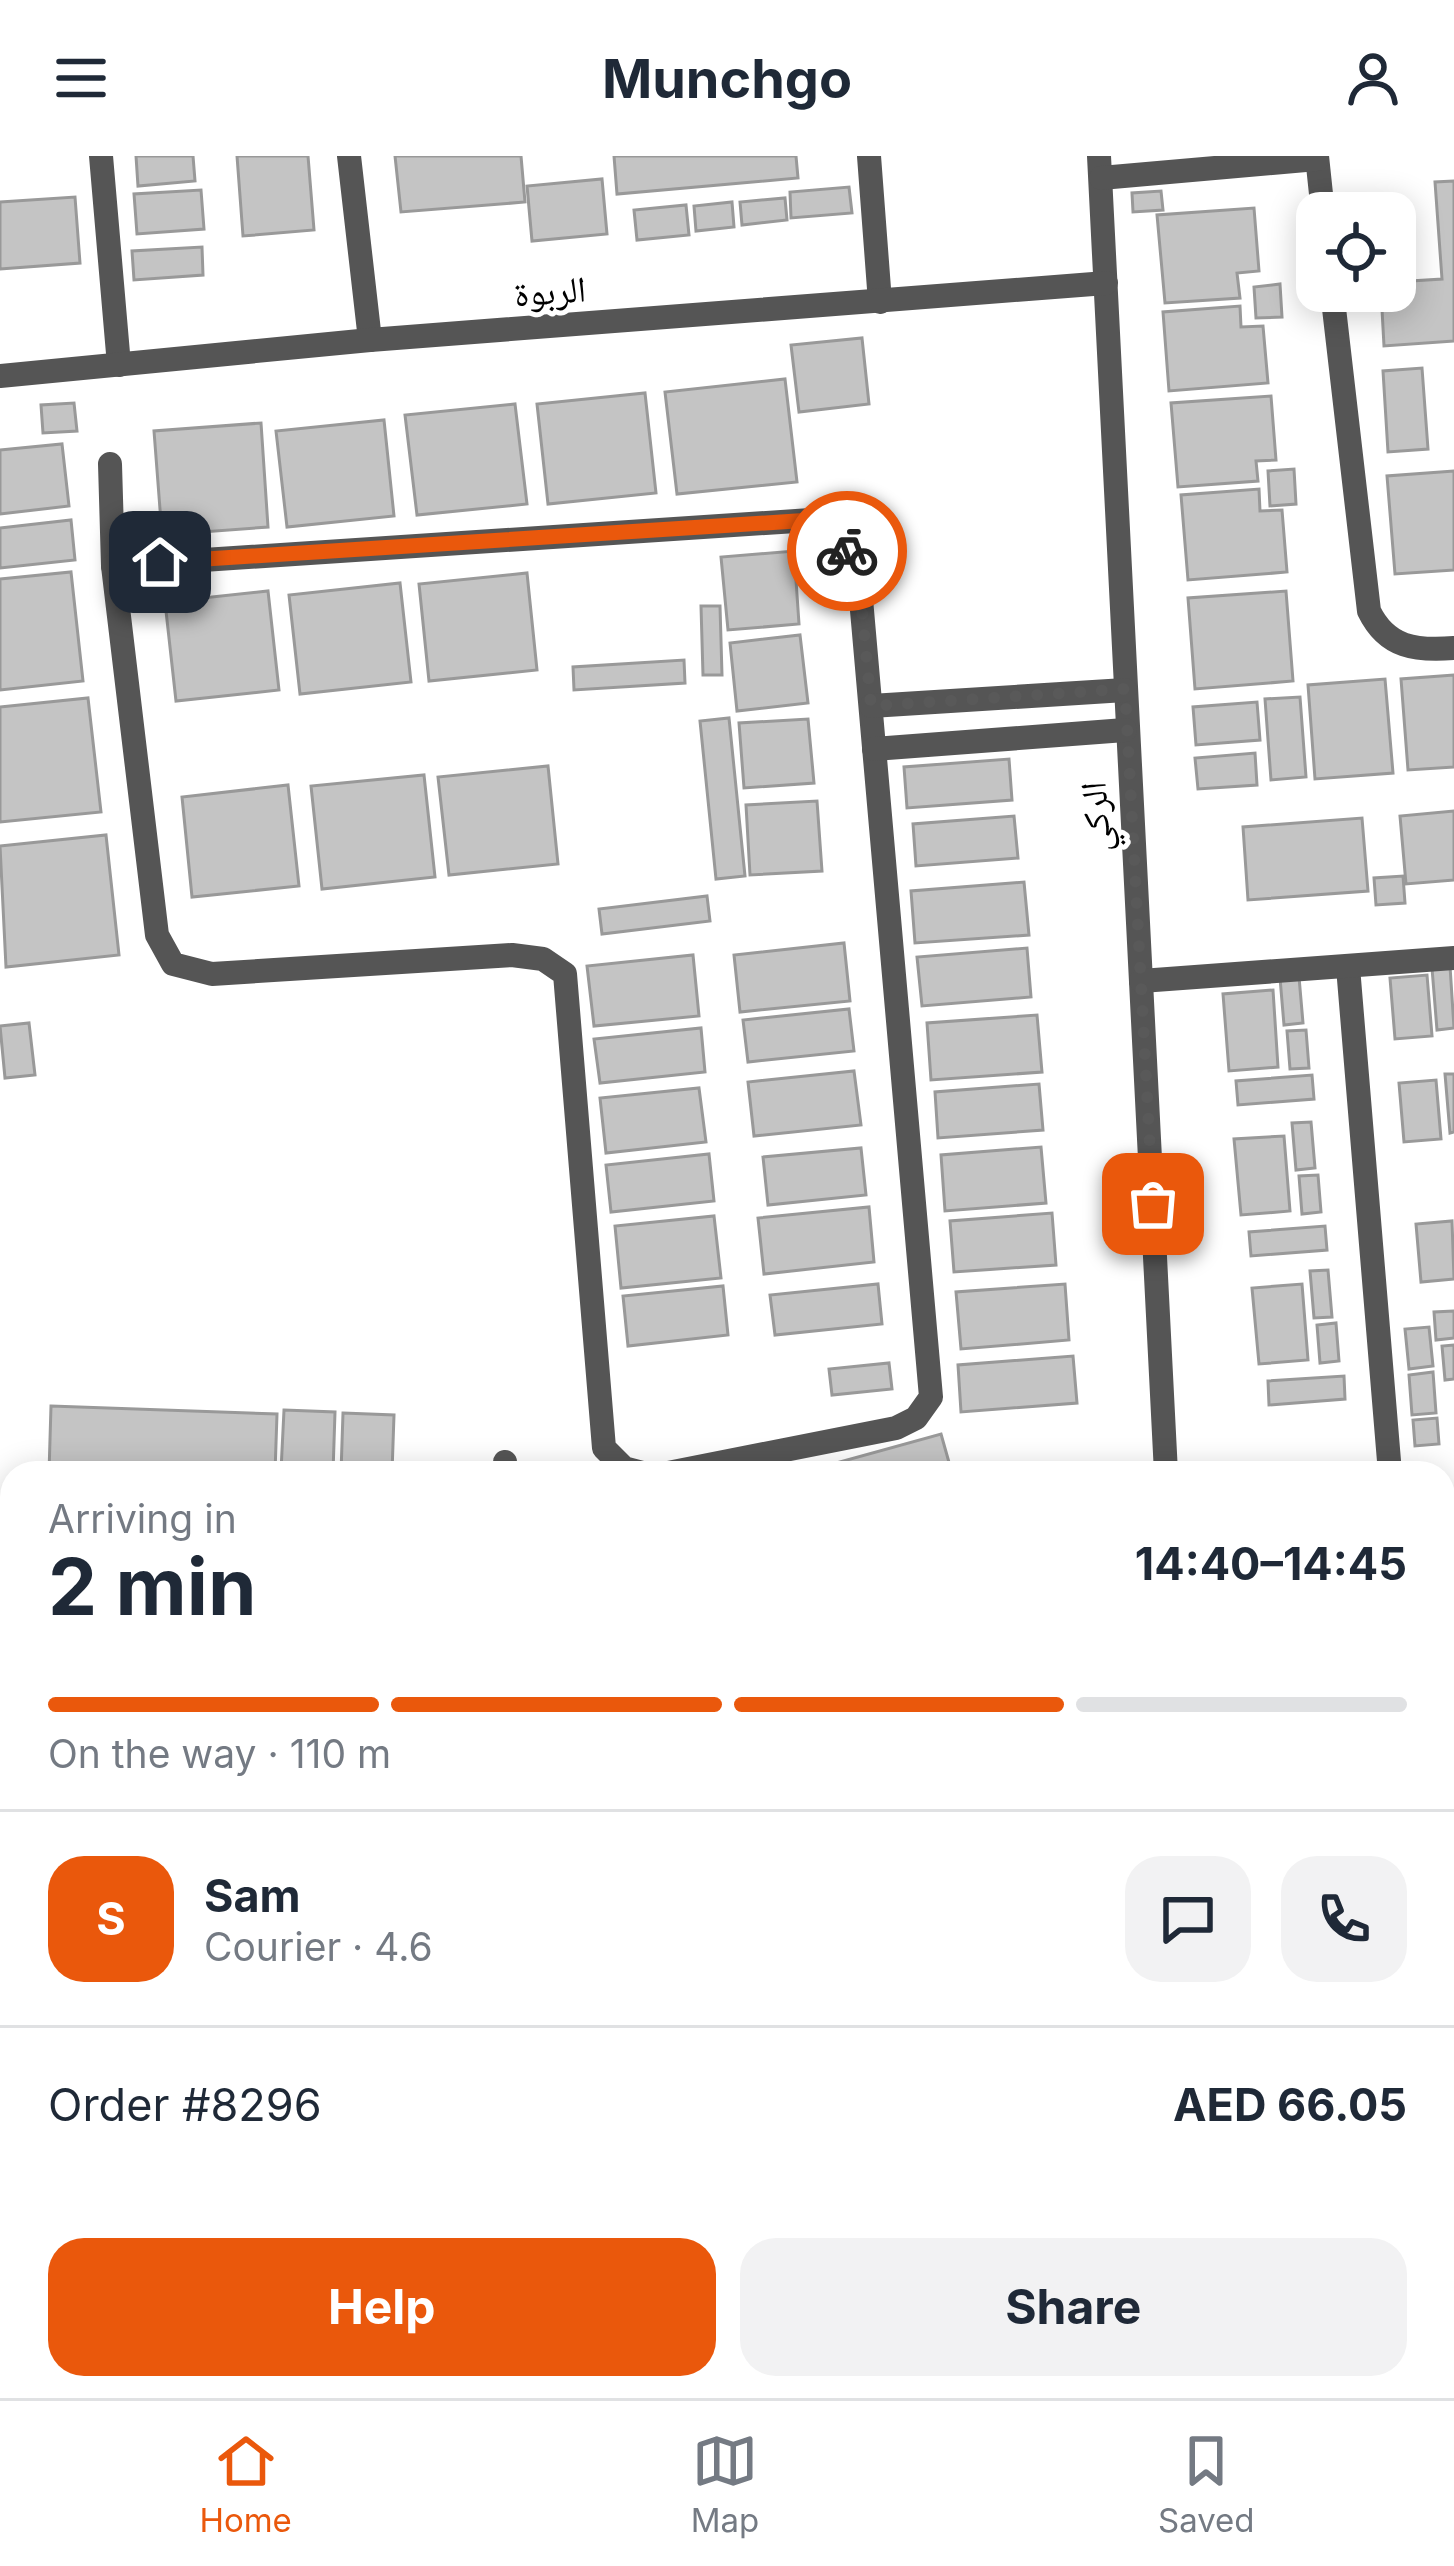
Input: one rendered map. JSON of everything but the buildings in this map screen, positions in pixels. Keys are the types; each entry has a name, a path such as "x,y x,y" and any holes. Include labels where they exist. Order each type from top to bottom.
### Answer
{"street":[{"path":"101,156 118,364"},
{"path":"349,156 370,340"},
{"path":"869,156 880,302"},
{"path":"1100,167 1317,157 1321,192"},
{"name":"الركي","path":"1100,167 1165,1461"},
{"name":"الربوة","path":"0,376 370,340 1106,283"},
{"path":"1334,312 1369,611 1378,630 1400,645 1423,651 1454,648"},
{"path":"110,464 113,566 157,935 173,964 212,974 512,956 543,959 566,974 604,1448 617,1461"},
{"path":"113,566 811,520 843,538 861,599 932,1397 916,1418 896,1428 729,1461"},
{"path":"871,706 1125,689"},
{"path":"874,749 1125,730"},
{"path":"1141,980 1454,958"},
{"path":"1348,967 1389,1461"}],"way so far":[{"path":"847,551 861,599 871,706 1125,689 1153,1204"}],"route":[{"path":"160,562 811,520 843,538 847,551"}]}
